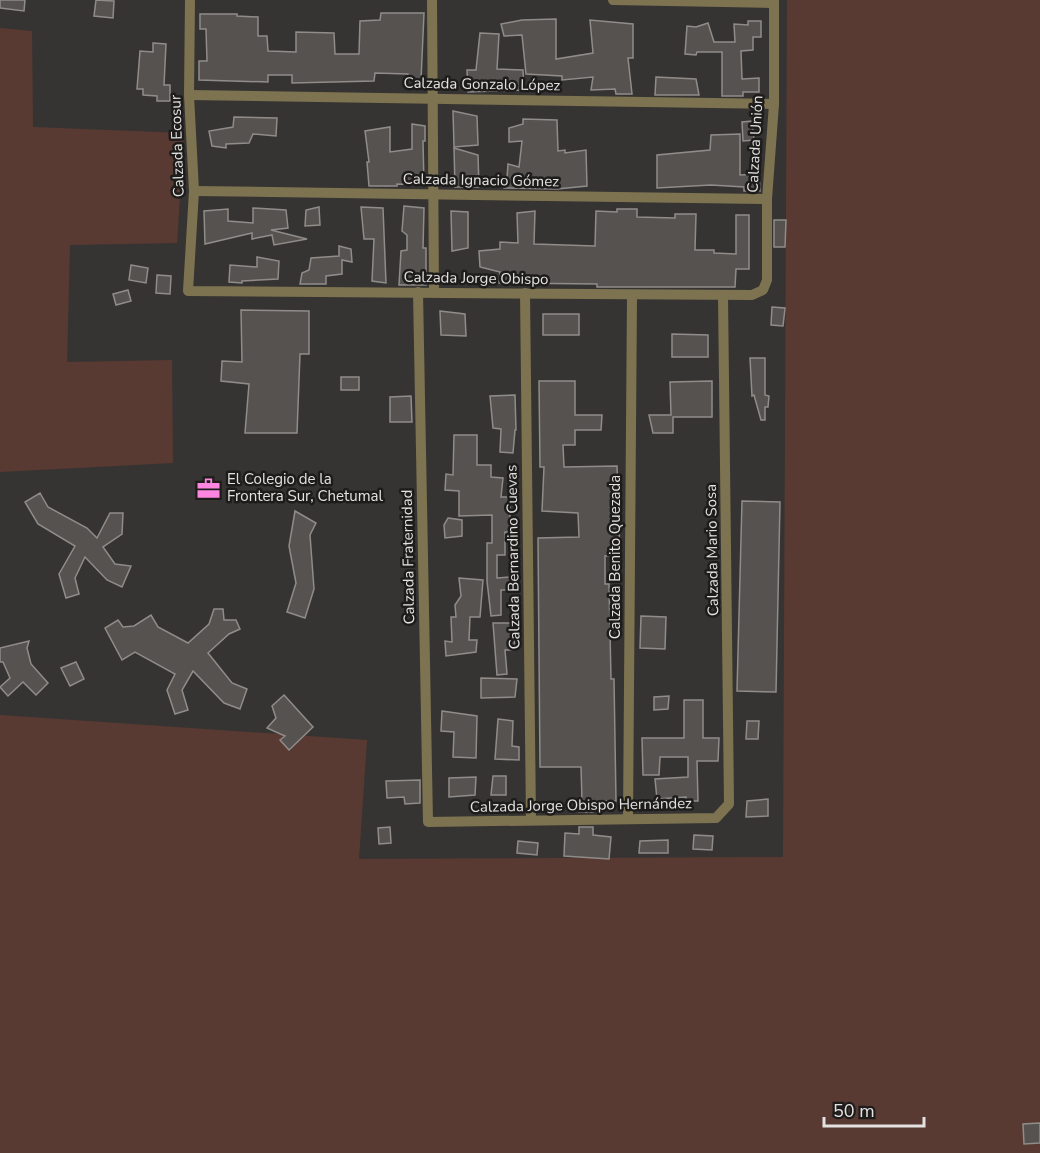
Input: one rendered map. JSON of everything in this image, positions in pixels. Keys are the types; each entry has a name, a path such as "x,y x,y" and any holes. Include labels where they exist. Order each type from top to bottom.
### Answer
{"street":[{"name":"Calzada Ecosur","path":"188,291 194,191 189,95 190,0"},
{"path":"432,0 434,292"},
{"path":"613,0 774,1"},
{"name":"Calzada Unión","path":"763,290 767,280 767,199 774,104 774,1"},
{"name":"Calzada Gonzalo López","path":"189,95 774,104"},
{"name":"Calzada Ignacio Gómez","path":"194,191 767,199"},
{"name":"Calzada Jorge Obispo","path":"188,291 632,296 752,295 763,290"},
{"name":"Calzada Fraternidad","path":"418,292 428,822"},
{"name":"Calzada Bernardino Cuevas","path":"525,293 531,820"},
{"name":"Calzada Mario Sosa","path":"723,295 729,804"},
{"name":"Calzada Benito Quezada","path":"628,819 632,296"},
{"name":"Calzada Jorge Obispo Hernández","path":"428,822 716,818 729,804"}],"shaded area":[{"path":"787,0 1040,0 1040,1153 0,1153 0,715 367,740 359,859 783,857"},
{"path":"0,28 32,31 33,127 184,133 177,243 70,245 67,362 172,360 173,463 0,472"}],"building":[{"path":"0,0 25,0 24,11 0,8"},
{"path":"96,0 114,1 113,18 94,16"},
{"path":"381,13 424,13 421,80 408,80 408,74 375,73 374,81 292,83 292,75 268,75 268,82 199,80 199,61 207,61 206,29 200,29 200,14 237,14 237,16 258,17 258,36 267,36 268,51 296,52 296,32 334,33 335,54 359,54 360,21 380,20"},
{"path":"556,19 556,59 593,53 590,20 633,24 633,58 628,58 632,94 616,94 615,89 591,90 593,77 562,80 562,76 526,74 522,35 504,36 501,24 522,20"},
{"path":"748,21 761,21 761,37 753,37 753,50 741,51 742,79 759,78 759,92 743,92 743,96 722,96 722,52 685,54 687,26 696,27 708,23 714,42 735,42 734,24 748,25"},
{"path":"480,33 499,34 497,69 523,70 524,90 468,92 467,70 476,70"},
{"path":"153,43 166,44 164,85 170,85 170,101 157,101 157,96 143,95 143,89 137,89 140,51 153,52"},
{"path":"656,77 696,79 699,95 655,95"},
{"path":"453,111 477,116 478,145 454,147"},
{"path":"234,117 277,118 276,136 253,134 249,143 226,144 226,148 212,146 209,131 233,127"},
{"path":"523,119 557,120 558,151 565,150 565,153 586,150 587,186 557,189 504,188 501,178 507,178 508,164 519,167 522,141 509,142 509,128 523,124"},
{"path":"752,121 754,140 743,141 742,122"},
{"path":"412,124 425,126 424,185 369,186 365,131 390,127 390,152 412,149"},
{"path":"740,134 740,175 759,174 760,191 744,191 744,187 711,185 657,188 657,155 710,150 711,135"},
{"path":"454,148 478,155 479,187 455,187"},
{"path":"404,206 424,208 423,248 426,248 426,285 399,285 401,251 407,250 407,235 402,231"},
{"path":"319,207 320,225 305,226 306,210"},
{"path":"361,207 383,208 386,283 372,281 374,239 364,239"},
{"path":"253,208 286,210 288,228 271,230 307,239 274,245 272,235 252,239 252,233 205,244 204,211 228,209 228,221 253,223"},
{"path":"617,209 637,209 637,217 675,218 675,214 696,214 695,250 714,250 714,253 736,254 736,215 749,215 749,269 736,269 735,287 597,287 597,284 499,283 500,272 480,267 479,251 500,249 500,242 518,243 517,213 535,211 534,244 595,246 596,211 617,212"},
{"path":"451,211 468,212 468,248 452,251"},
{"path":"774,220 786,220 785,247 774,247"},
{"path":"339,246 351,249 352,262 342,260 342,274 326,276 326,284 300,284 302,273 309,270 311,258 339,256"},
{"path":"257,257 279,261 278,279 229,282 230,265 257,267"},
{"path":"131,265 148,268 146,283 129,280"},
{"path":"157,275 171,276 170,294 156,293"},
{"path":"128,290 131,301 116,305 113,294"},
{"path":"772,307 785,308 783,326 771,325"},
{"path":"241,310 309,311 309,354 300,354 297,433 245,433 249,384 221,381 222,361 242,362"},
{"path":"440,311 465,314 466,336 441,335"},
{"path":"543,314 579,314 579,335 543,335"},
{"path":"672,334 708,335 708,357 672,357"},
{"path":"750,358 765,358 765,395 769,396 768,407 765,407 765,420 761,420 754,395 752,396"},
{"path":"341,377 359,377 359,390 341,390"},
{"path":"539,381 575,381 575,415 602,415 601,430 575,430 575,445 563,445 564,467 617,466 620,555 605,556 605,584 609,584 611,679 614,679 616,801 593,801 593,812 579,812 579,801 582,801 581,767 540,767 538,538 579,537 578,513 542,511 544,467 540,467"},
{"path":"712,381 712,417 673,417 673,433 653,433 649,415 671,415 670,382"},
{"path":"515,395 516,430 513,453 500,452 501,429 493,428 490,396"},
{"path":"411,396 412,422 390,422 390,397"},
{"path":"454,435 477,435 477,465 491,465 491,477 503,478 501,497 510,497 510,532 505,532 505,555 497,555 497,578 511,577 511,590 501,590 501,615 491,616 487,581 487,543 492,543 492,515 459,516 459,491 445,490 446,474 453,475"},
{"path":"40,493 48,507 87,528 97,538 110,513 123,513 122,534 103,547 115,564 131,566 122,587 107,580 85,557 75,578 79,594 66,598 59,574 75,546 38,524 25,502"},
{"path":"742,501 780,502 776,692 737,691"},
{"path":"295,511 316,523 310,535 314,589 305,618 287,612 296,583 289,546"},
{"path":"448,518 462,520 462,536 445,538 444,525"},
{"path":"459,578 483,580 480,617 470,617 469,640 477,640 476,652 446,656 445,641 452,642 451,617 456,617 455,605 461,596"},
{"path":"214,609 223,609 224,620 236,620 240,629 229,634 208,653 232,683 247,689 240,709 224,703 193,671 182,690 188,710 175,714 167,690 175,674 135,652 122,660 105,628 118,620 123,627 134,626 151,615 158,627 188,643 209,624"},
{"path":"641,616 666,617 665,649 640,648"},
{"path":"493,623 516,623 514,650 505,650 507,674 497,675"},
{"path":"29,641 27,648 31,664 48,683 36,695 23,682 8,696 0,687 10,678 3,662 0,662 0,648"},
{"path":"76,662 84,679 70,686 61,668"},
{"path":"481,678 517,679 515,697 481,698"},
{"path":"284,695 313,727 289,750 280,740 285,736 267,728 276,718 272,706"},
{"path":"669,696 668,709 654,710 654,697"},
{"path":"684,700 703,700 703,738 719,738 718,761 697,761 698,801 686,801 686,797 657,799 655,779 688,777 688,757 660,757 659,775 643,775 642,738 684,738"},
{"path":"442,711 477,716 476,758 453,757 454,732 441,731"},
{"path":"498,719 513,721 512,746 519,747 519,760 495,759"},
{"path":"747,721 759,721 758,739 746,739"},
{"path":"493,776 506,776 506,795 491,795"},
{"path":"476,777 475,795 449,797 449,778"},
{"path":"420,780 420,803 405,804 404,797 387,798 386,781"},
{"path":"768,799 768,816 746,817 747,801"},
{"path":"390,827 391,843 379,844 378,828"},
{"path":"579,827 593,827 593,835 611,837 609,859 564,856 565,833 579,834"},
{"path":"694,835 713,836 712,850 693,849"},
{"path":"668,840 668,853 639,853 640,841"},
{"path":"518,841 538,843 537,855 517,853"},
{"path":"1040,1123 1040,1143 1024,1144 1023,1124"}],"place":[{"name":"El Colegio de la Frontera Sur, Chetumal","path":"209,488"}]}
